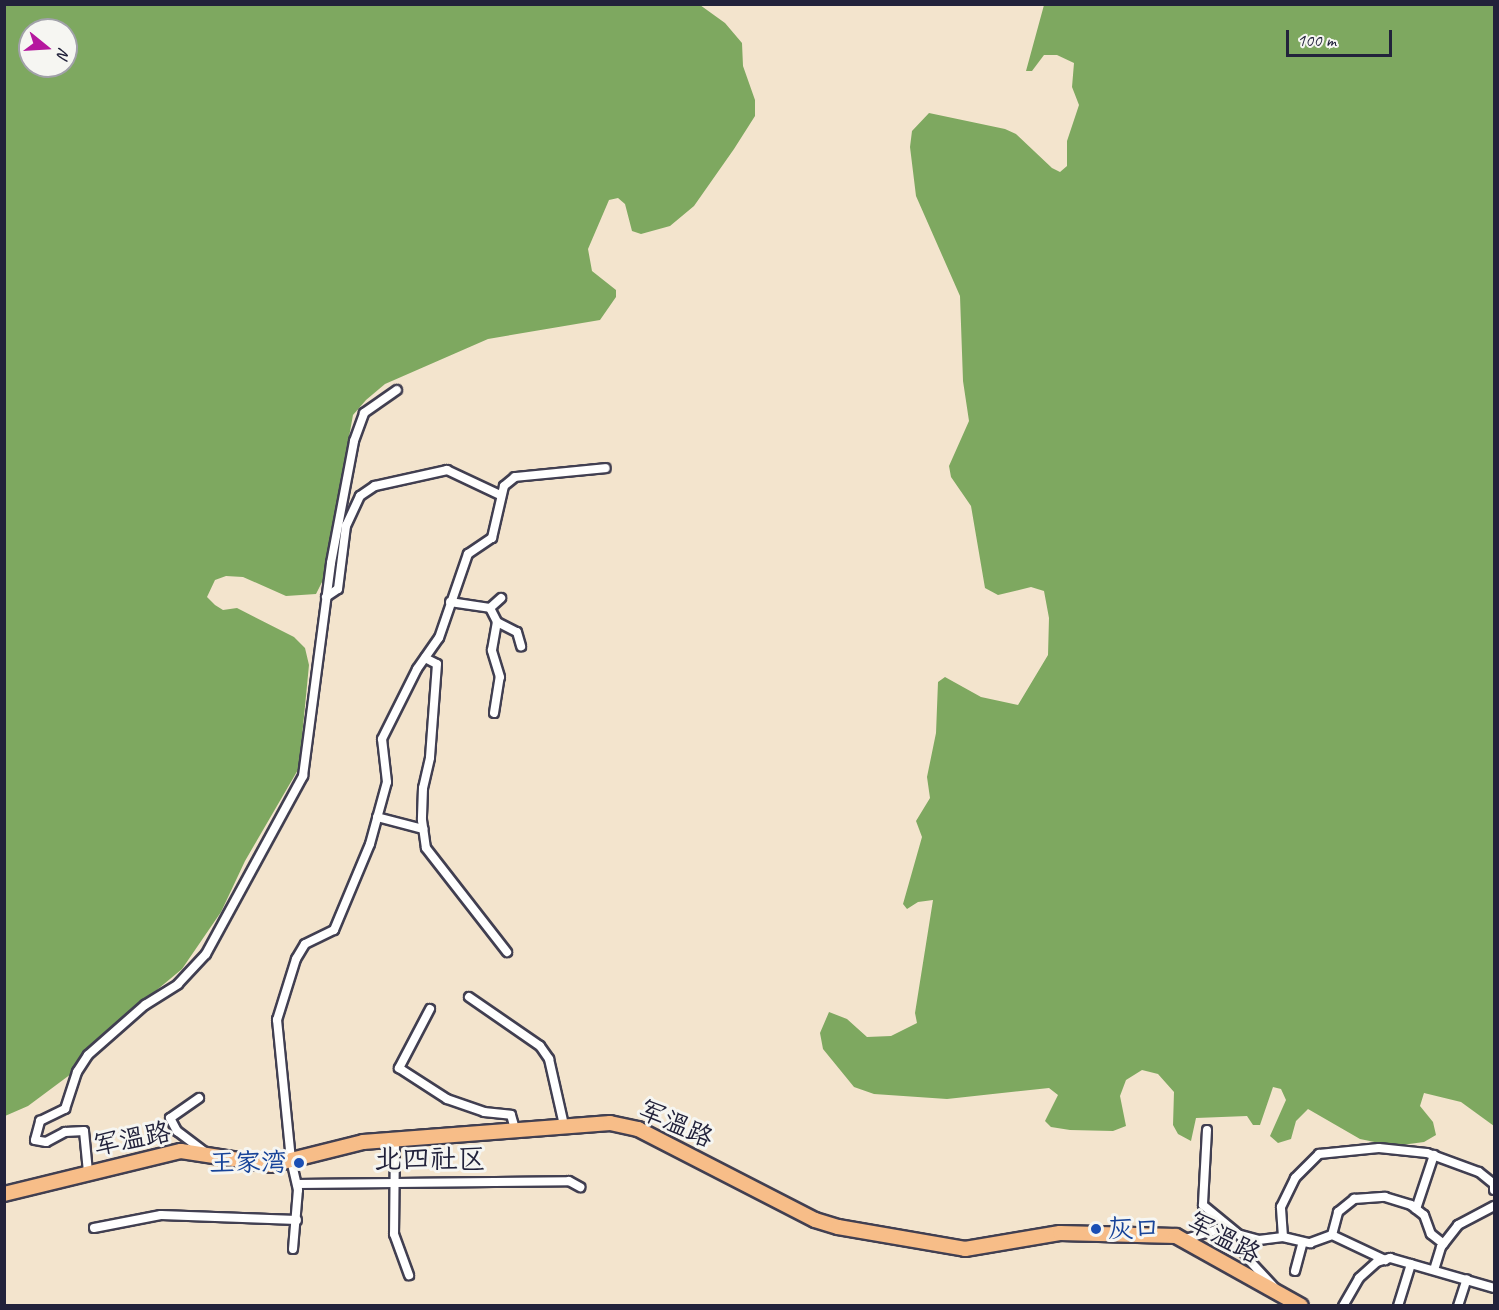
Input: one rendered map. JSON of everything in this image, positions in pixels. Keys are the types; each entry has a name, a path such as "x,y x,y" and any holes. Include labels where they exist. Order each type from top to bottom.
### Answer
{"main road":[{"name":"军温路","path":"4,1194 180,1151 271,1166 363,1142 610,1123 633,1127 815,1220 937,1246 965,1249 1059,1233 1185,1239 1302,1305"}],"street":[{"path":"88,1172 84,1131 65,1132 46,1142 35,1140 40,1121 65,1109 77,1072 88,1055 145,1005 178,984 206,954 303,776 326,597 354,441 364,413 397,390"},
{"path":"293,1249 297,1220 297,1184 291,1160 279,1052 280,1009 296,959 305,944 334,930 370,844 387,782 382,739 425,658 439,638 468,554 492,538 500,495 515,477 606,468"},
{"path":"326,597 338,589 346,526 360,496 375,486 447,470 500,495"},
{"path":"490,608 501,598"},
{"path":"450,602 490,608"},
{"path":"490,608 497,622 492,650 500,676 494,713"},
{"path":"497,622 517,632 521,646"},
{"path":"425,658 437,664 430,758 423,788 423,829 426,848 438,866 461,889 484,927 507,952"},
{"path":"377,817 423,829"},
{"path":"469,997 540,1046 549,1059 564,1125"},
{"path":"430,1009 399,1068 447,1099 484,1112 511,1115 516,1132"},
{"path":"199,1098 170,1118 177,1131 206,1154"},
{"path":"1207,1130 1203,1205 1243,1238"},
{"path":"395,1140 394,1234 409,1275"},
{"path":"1283,1237 1281,1207 1295,1178 1320,1154 1379,1148 1434,1155 1479,1172 1494,1184 1494,1190"},
{"path":"1416,1209 1434,1155"},
{"path":"297,1184 394,1180 569,1181 580,1187"},
{"path":"1332,1235 1338,1212 1354,1199 1385,1197 1416,1209 1424,1215 1431,1234 1444,1244"},
{"path":"1434,1270 1444,1244 1458,1225 1494,1206"},
{"path":"94,1228 161,1215 297,1220"},
{"path":"1185,1239 1219,1229 1243,1238 1283,1237 1303,1242 1332,1235 1385,1260 1412,1264 1494,1288"},
{"path":"1243,1238 1242,1247 1247,1258 1279,1293"},
{"path":"1295,1271 1303,1242"},
{"path":"1343,1305 1359,1278 1385,1260"},
{"path":"1398,1305 1412,1264"},
{"path":"1458,1305 1467,1279"}],"green space":[{"path":"4,5 700,5 725,23 742,43 743,66 755,100 755,116 694,206 670,226 641,234 632,231 625,204 618,198 609,200 588,249 592,271 616,290 616,297 600,320 488,339 385,384 366,400 353,415 323,580 316,594 286,596 243,577 226,576 215,580 207,597 215,605 223,610 237,608 294,637 305,648 309,665 299,768 245,861 221,912 182,969 104,1034 71,1074 28,1106 5,1116"},
{"path":"1044,5 1494,5 1494,1126 1461,1102 1424,1093 1420,1106 1433,1122 1436,1135 1424,1142 1394,1146 1360,1139 1308,1109 1296,1121 1291,1139 1278,1143 1270,1136 1286,1100 1281,1089 1273,1087 1260,1125 1253,1125 1247,1116 1196,1118 1191,1141 1178,1134 1173,1125 1174,1092 1158,1074 1142,1070 1126,1080 1120,1096 1126,1126 1113,1131 1070,1130 1051,1127 1045,1121 1058,1095 1049,1088 947,1099 874,1094 854,1087 823,1049 820,1033 829,1012 847,1019 867,1037 891,1036 917,1023 915,1013 933,900 918,902 907,909 903,904 922,837 916,821 930,798 927,777 936,733 938,682 945,677 981,697 1018,705 1048,655 1049,618 1044,591 1031,587 998,595 985,588 971,506 951,477 949,466 969,421 963,381 960,296 916,196 910,147 912,131 929,113 1005,129 1016,134 1052,168 1060,172 1067,166 1067,141 1079,105 1072,87 1074,63 1057,55 1044,55 1032,71 1026,71"}],"place":[{"name":"王家湾","path":"299,1163"},
{"name":"灰口","path":"1096,1229"}],"district":[{"name":"北四社区","path":"430,1159"}]}
